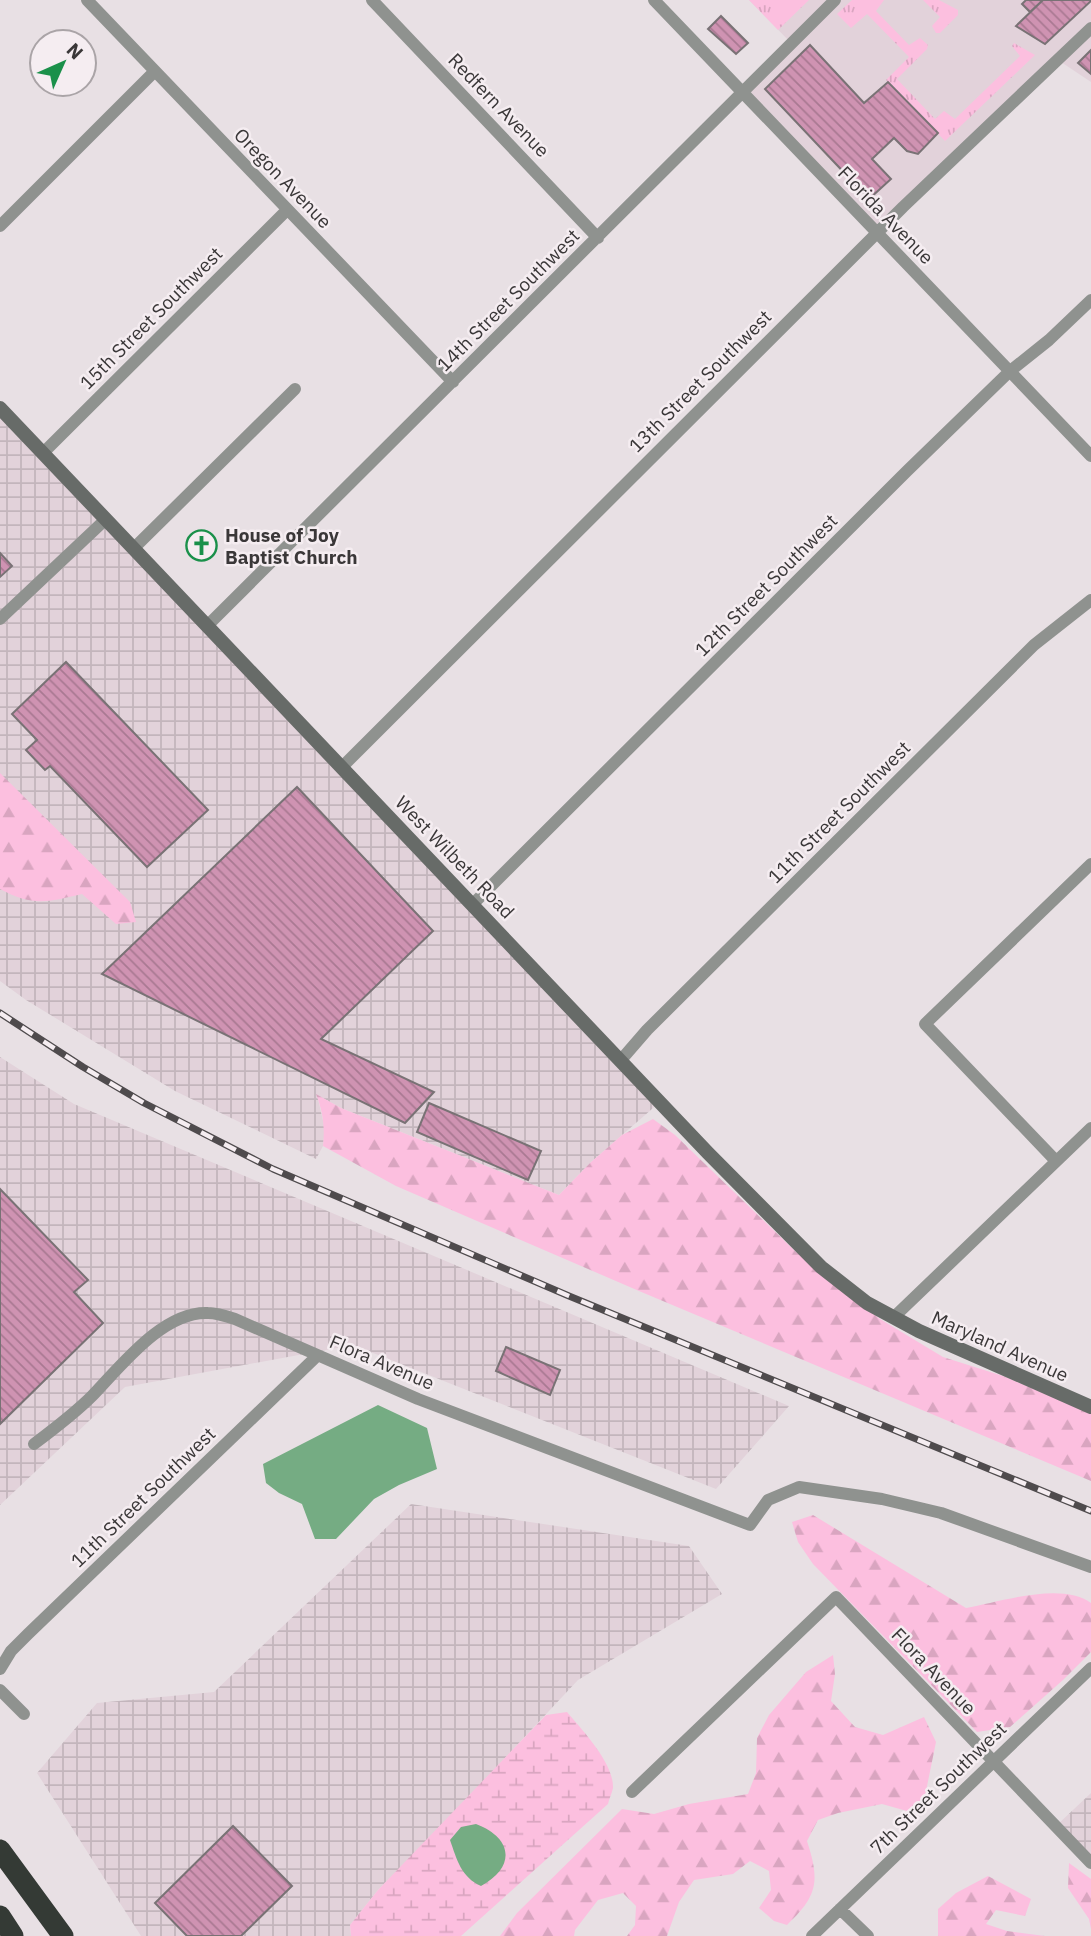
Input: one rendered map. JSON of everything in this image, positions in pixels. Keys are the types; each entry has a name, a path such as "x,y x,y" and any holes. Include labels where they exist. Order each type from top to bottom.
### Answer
{"highway":[{"path":"0,1850 63,1936"},
{"path":"0,1916 13,1936"}],"main road":[{"name":"West Wilbeth Road","path":"0,408 821,1268 867,1303 894,1317"},
{"name":"Maryland Avenue","path":"894,1317 929,1336 1090,1405"}],"street":[{"name":"Oregon Avenue","path":"87,0 453,382"},
{"name":"Redfern Avenue","path":"372,0 598,237"},
{"name":"Florida Avenue","path":"654,0 1091,456"},
{"name":"14th Street Southwest","path":"208,626 835,0"},
{"name":"13th Street Southwest","path":"342,767 877,233 1091,27"},
{"path":"0,226 155,71"},
{"name":"15th Street Southwest","path":"43,453 287,210"},
{"name":"12th Street Southwest","path":"473,904 1010,372 1091,300"},
{"path":"133,548 295,389"},
{"path":"0,619 106,519"},
{"name":"11th Street Southwest","path":"621,1060 647,1030 1034,645 1091,600"},
{"path":"1056,1161 925,1024 1091,864"},
{"path":"894,1317 1091,1128"},
{"name":"Flora Avenue","path":"34,1444 91,1397 146,1342 176,1321 208,1312 219,1314 430,1404 750,1525 768,1500 799,1487 882,1499 941,1513 1091,1567"},
{"name":"11th Street Southwest","path":"0,1669 11,1651 28,1634 317,1356"},
{"name":"Flora Avenue","path":"632,1792 836,1597 1091,1863"},
{"name":"7th Street Southwest","path":"812,1936 1091,1668"},
{"path":"0,1690 24,1714"},
{"path":"840,1909 869,1936"}],"shaded area":[{"path":"749,0 1091,0 1091,82 1058,60 877,233 741,91 791,43"},
{"path":"0,408 660,1102 590,1163 559,1195 341,1108 317,1095 325,1129 323,1146 316,1159 175,1091 26,1000 0,981"},
{"path":"0,1057 74,1104 789,1406 716,1489 353,1345 125,1387 0,1505"},
{"path":"378,1405 427,1428 437,1469 374,1499 336,1539 315,1539 302,1504 266,1483 263,1464"},
{"path":"411,1504 689,1546 722,1594 578,1680 378,1890 350,1925 351,1936 141,1936 37,1773 97,1703 214,1692"},
{"path":"1091,1793 1091,1863 1056,1826"},
{"path":"476,1824 497,1837 505,1853 505,1862 500,1870 481,1886 464,1873 450,1840 461,1827"}],"green space":[{"path":"749,0 809,0 778,30"},
{"path":"852,0 884,0 876,11 909,45 920,38 928,45 897,79 935,119 944,111 955,119 1020,56 1012,46 1014,43 1035,55 945,141 886,80 909,57 867,14 851,28 837,14"},
{"path":"923,0 939,0 958,10 958,15 940,33 936,33 932,26 940,17"},
{"path":"0,773 130,902 136,922 116,924 82,894 31,901 0,889"},
{"path":"316,1094 341,1108 559,1195 622,1135 653,1119 675,1135 795,1251 880,1319 943,1357 1003,1376 1091,1413 1091,1481 396,1186 323,1146 323,1120"},
{"path":"813,1515 966,1608 1048,1593 1079,1597 1091,1603 1091,1652 1010,1727 977,1732 813,1564 798,1542 792,1522"},
{"path":"833,1655 835,1674 831,1701 855,1727 883,1735 924,1717 936,1742 925,1796 914,1813 882,1804 818,1820 807,1841 814,1867 814,1887 805,1905 787,1925 774,1921 759,1908 771,1890 769,1871 750,1861 733,1874 694,1880 679,1902 667,1936 627,1936 635,1925 636,1906 623,1893 598,1900 575,1930 574,1936 500,1936 517,1913 622,1809 654,1814 689,1804 748,1794 756,1773 757,1738 769,1715 806,1672"},
{"path":"567,1712 596,1747 608,1768 613,1788 608,1804 461,1936 351,1936 350,1925 378,1890 546,1715"},
{"path":"1069,1863 1091,1879 1091,1929 1089,1919 1068,1888"},
{"path":"988,1876 1031,1899 1025,1916 996,1910 986,1924 1007,1931 1045,1936 938,1936 938,1909 956,1893"}],"building":[{"path":"1026,0 1043,0 1030,12 1022,4"},
{"path":"1043,0 1091,1 1045,44 1016,26"},
{"path":"721,16 748,43 736,54 708,29"},
{"path":"810,45 864,103 888,82 938,133 918,154 907,151 894,138 872,159 891,179 869,199 765,89"},
{"path":"1091,50 1091,74 1078,63"},
{"path":"0,553 12,566 0,577"},
{"path":"66,662 208,810 147,867 50,766 45,770 26,750 37,740 12,714"},
{"path":"297,787 433,931 321,1039 434,1092 405,1123 102,974"},
{"path":"429,1103 541,1151 528,1180 417,1132"},
{"path":"0,1189 88,1280 74,1292 103,1323 0,1424"},
{"path":"506,1347 560,1370 550,1395 496,1371"},
{"path":"233,1826 292,1886 241,1936 187,1936 155,1903"}],"railway":[{"path":"0,1013 144,1103 273,1169 569,1296 1091,1511"}],"place":[{"name":"House of Joy Baptist Church","path":"202,546"}]}
